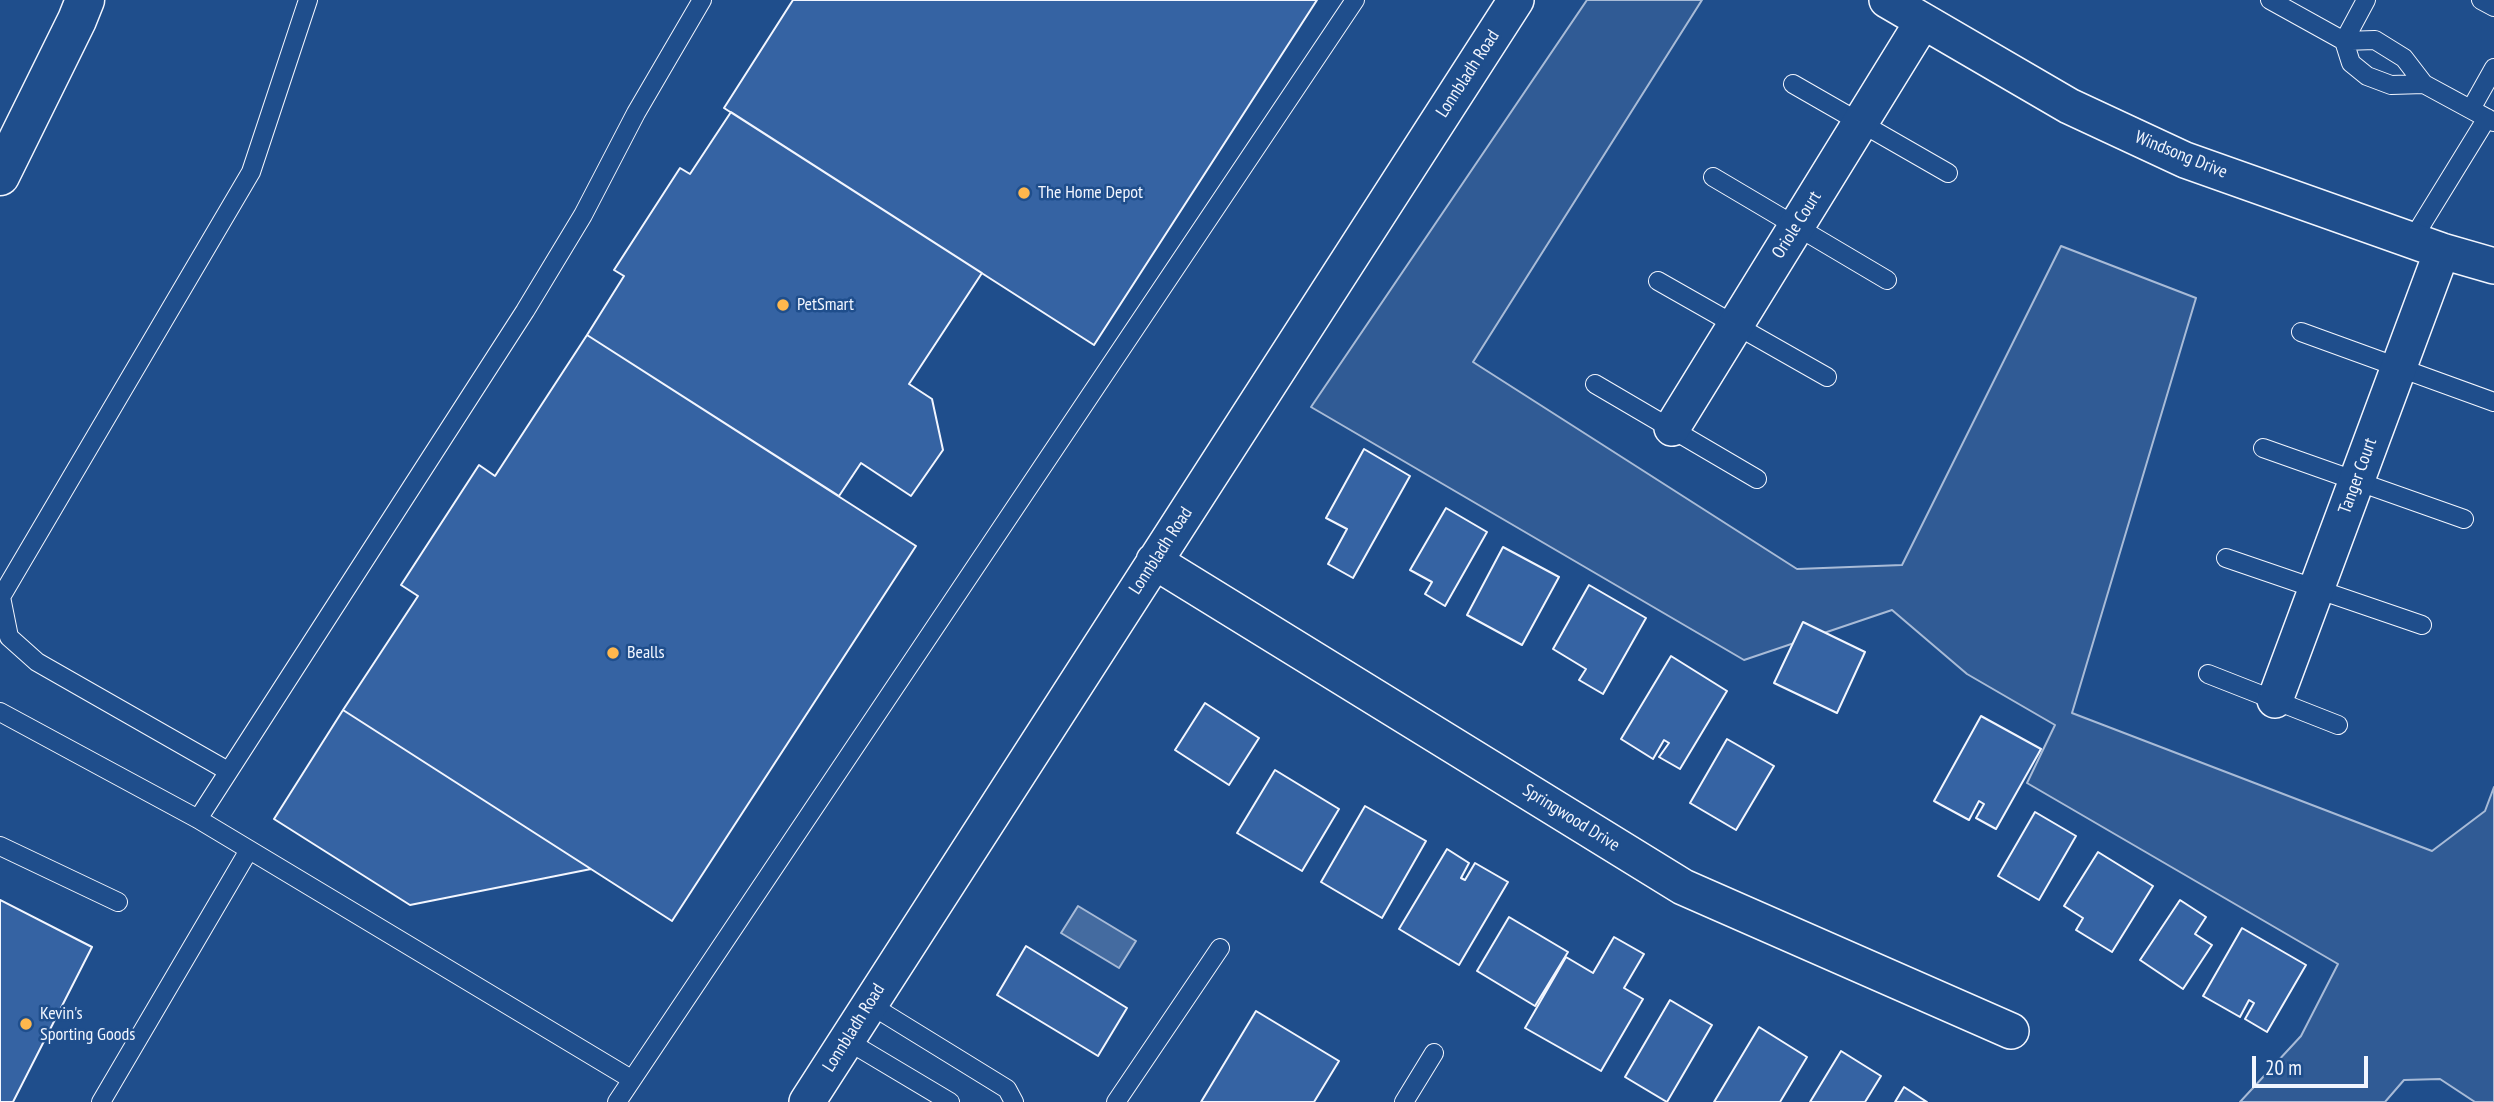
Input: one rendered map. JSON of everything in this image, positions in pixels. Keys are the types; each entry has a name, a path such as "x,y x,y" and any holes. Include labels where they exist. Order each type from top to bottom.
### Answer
{"main road":[{"path":"0,176 85,0"}],"street":[{"name":"Lonnbladh Road","path":"807,1102 1516,0"},
{"name":"Windsong Drive","path":"1888,0 2069,106 2185,160 2427,246 2494,266"},
{"name":"Oriole Court","path":"1672,428 1923,21"},
{"name":"Tanger Court","path":"2275,700 2399,368 2427,246"},
{"name":"Springwood Drive","path":"1154,561 1683,887 2011,1031"}],"lane":[{"path":"228,771 37,662 9,637 1,597 251,172 309,0"},
{"path":"198,819 525,311 583,215 636,113 702,0"},
{"path":"617,1102 1355,0"},
{"path":"2270,0 2344,41 2375,40 2404,58 2424,84 2484,117"},
{"path":"2366,0 2344,41 2351,63 2367,76 2391,85 2424,84"},
{"path":"2481,0 2494,7"},
{"path":"2427,246 2484,117 2494,68"},
{"path":"1793,84 1948,173"},
{"path":"1713,177 1887,280"},
{"path":"1658,281 1827,377"},
{"path":"2301,332 2494,402"},
{"path":"1595,384 1757,479"},
{"path":"2263,449 2463,519"},
{"path":"2226,558 2422,625"},
{"path":"2208,674 2338,725"},
{"path":"0,712 198,819 631,1079"},
{"path":"0,846 118,902"},
{"path":"101,1102 249,850"},
{"path":"1116,1102 1220,948"},
{"path":"869,1004 1007,1089 1014,1102"},
{"path":"846,1040 950,1102"},
{"path":"1404,1102 1434,1054"}],"shaded area":[{"path":"1587,0 1702,0 1473,362 1797,569 1902,565 2061,246 2196,298 2072,713 2432,851 2485,811 2494,787 2494,1102 2475,1102 2440,1079 2404,1080 2385,1102 2240,1102 2301,1036 2338,964 2027,783 2055,725 1967,674 1892,610 1744,660 1311,407"},
{"path":"1078,906 1136,941 1119,968 1061,933"}],"building":[{"name":"The Home Depot","path":"793,0 1317,0 1094,345 724,108"},
{"name":"PetSmart","path":"731,112 982,273 909,384 932,399 943,450 911,496 861,463 839,496 587,335 624,276 614,270 680,168 690,174"},
{"name":"Bealls","path":"587,335 916,546 672,921 343,710 418,596 401,585 479,465 495,476"},
{"path":"1364,449 1410,476 1353,578 1328,564 1347,529 1326,518"},
{"path":"1446,508 1487,532 1445,606 1425,594 1432,582 1410,570"},
{"path":"1503,547 1559,577 1522,645 1467,615"},
{"path":"1589,585 1646,618 1603,694 1579,680 1586,669 1553,649"},
{"path":"1803,622 1865,652 1837,713 1774,683"},
{"path":"1671,656 1727,691 1680,769 1659,757 1669,743 1664,740 1653,759 1621,739"},
{"path":"1205,703 1259,738 1229,785 1175,750"},
{"path":"343,710 591,869 410,905 274,819"},
{"path":"1981,716 2041,749 1996,829 1976,818 1984,804 1979,801 1969,820 1934,801"},
{"path":"1727,739 1774,766 1736,830 1690,803"},
{"path":"1275,770 1339,809 1302,871 1237,833"},
{"path":"1365,806 1426,841 1382,918 1321,882"},
{"path":"2035,812 2076,836 2039,900 1998,876"},
{"path":"1447,849 1469,863 1461,878 1465,880 1475,863 1508,882 1459,965 1399,929"},
{"path":"2098,852 2153,886 2112,952 2076,930 2083,918 2064,906"},
{"name":"Kevin's Sporting Goods","path":"0,900 92,947 13,1102 0,1102"},
{"path":"2180,900 2206,917 2195,934 2212,945 2183,989 2140,960"},
{"path":"1509,917 1568,952 1535,1006 1477,971"},
{"path":"2242,928 2306,965 2267,1032 2245,1019 2254,1003 2249,1000 2240,1017 2203,996"},
{"path":"1614,937 1644,954 1624,988 1643,999 1601,1071 1525,1028 1566,957 1593,973"},
{"path":"1026,946 1127,1008 1098,1056 997,995"},
{"path":"1670,1000 1712,1025 1667,1102 1625,1077"},
{"path":"1256,1011 1339,1061 1314,1102 1201,1102"},
{"path":"1759,1027 1807,1057 1780,1102 1714,1102"},
{"path":"1841,1051 1881,1076 1865,1102 1810,1102"},
{"path":"1904,1087 1927,1102 1895,1102"}],"place":[{"name":"The Home Depot","path":"1024,193"},
{"name":"PetSmart","path":"783,305"},
{"name":"Bealls","path":"613,653"},
{"name":"Kevin's Sporting Goods","path":"26,1024"}]}
